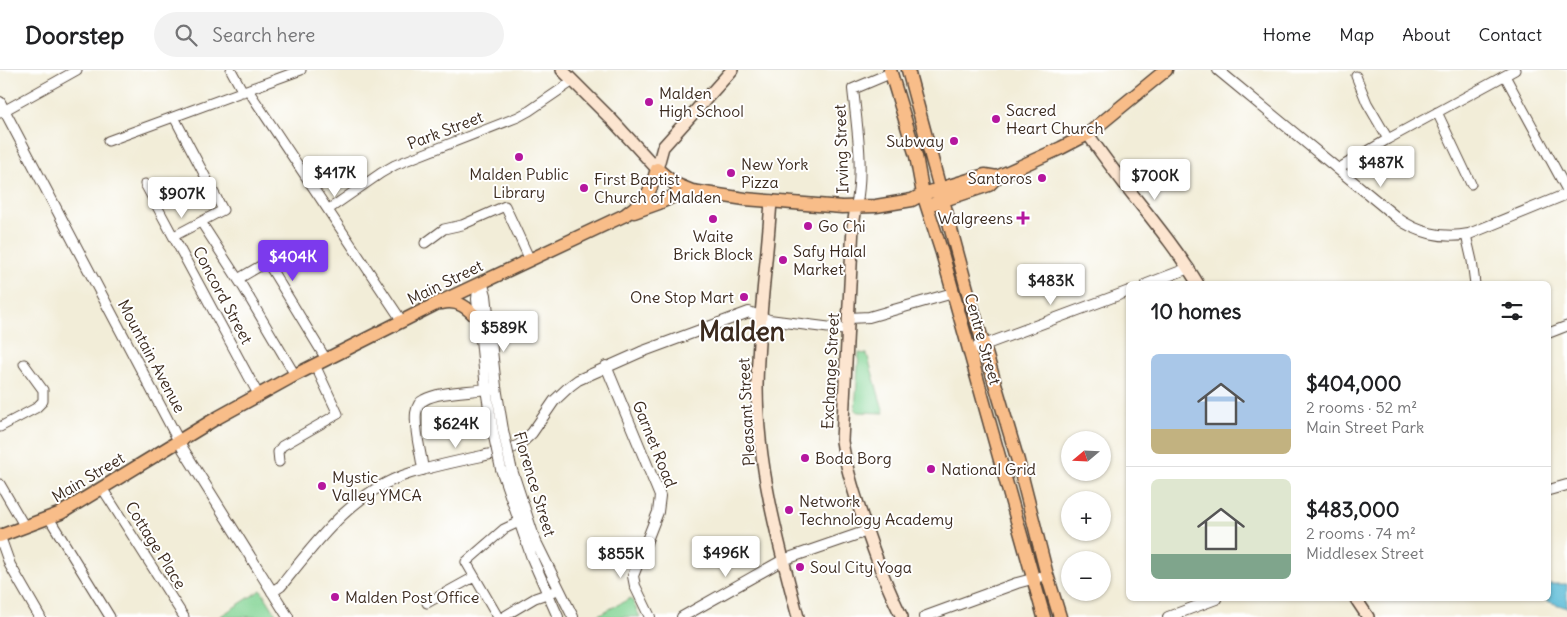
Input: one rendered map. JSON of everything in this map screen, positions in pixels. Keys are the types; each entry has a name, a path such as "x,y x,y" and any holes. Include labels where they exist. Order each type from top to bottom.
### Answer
{"main road":[{"path":"562,70 658,170 671,182 687,190 771,201 856,207 876,206 942,195 985,175 997,177 1088,134 1166,70"},
{"path":"658,170 663,146 732,70"},
{"name":"Centre Street","path":"908,70 1060,617"},
{"name":"Centre Street","path":"891,72 916,156 921,199 953,293 1044,617"},
{"path":"1088,134 1189,268 1196,281"},
{"name":"Main Street","path":"0,537 50,518 258,394 294,375 434,305 624,215 650,193 658,170"},
{"path":"624,215 659,203 687,190"},
{"name":"Pleasant Street","path":"771,201 760,317 758,387 760,434 770,500 798,617"},
{"name":"Exchange Street","path":"856,207 853,226 842,441 849,476 867,531 881,571 902,617"},
{"path":"434,305 456,302 465,306 479,320"},
{"path":"1357,601 1368,617"}],"street":[{"path":"2,108 77,70"},
{"path":"231,70 328,209 402,321"},
{"path":"108,141 301,70"},
{"path":"1218,70 1396,217 1412,228 1437,234 1466,235 1567,194"},
{"path":"1339,168 1515,70"},
{"name":"Irving Street","path":"856,207 860,191 860,180 853,89 891,72"},
{"path":"1356,76 1367,103 1388,139"},
{"path":"1505,76 1567,190"},
{"name":"Park Street","path":"328,209 388,169 518,117 573,81"},
{"name":"Mountain Avenue","path":"2,108 179,441 288,617"},
{"path":"1437,112 1471,184"},
{"path":"174,117 224,210 174,236"},
{"name":"Concord Street","path":"146,184 258,394"},
{"path":"425,243 447,227 462,225 505,206 530,260"},
{"path":"201,222 238,279 294,375"},
{"path":"1466,235 1475,281"},
{"path":"238,279 266,262 321,362 338,414 282,446 278,452 279,462"},
{"path":"1155,281 1189,268"},
{"name":"Florence Street","path":"482,282 477,294 479,320 506,468 519,522 558,617"},
{"name":"Florence Street","path":"482,282 486,295 490,388"},
{"path":"969,349 1126,291"},
{"path":"849,318 870,317 953,293"},
{"path":"272,592 281,586 349,508 369,493 386,483 424,470 511,448 522,443 562,392 578,380 606,366 744,312 752,312 770,320 848,330"},
{"path":"1551,332 1567,326"},
{"path":"0,427 36,408 43,401 42,390 24,364"},
{"name":"Garnet Road","path":"606,366 660,496 658,512 634,571 634,582 650,617"},
{"path":"424,470 416,422 419,404 433,396 490,388"},
{"name":"Florence Street","path":"506,468 535,540 572,617"},
{"path":"0,484 25,527"},
{"path":"1551,489 1567,485"},
{"name":"Cottage Place","path":"102,488 184,617"},
{"path":"50,518 110,617"},
{"path":"498,617 466,561 506,528 519,522"},
{"path":"682,617 783,560 867,531"},
{"path":"0,537 10,565 40,617"},
{"path":"924,617 1016,583 1047,575"},
{"path":"427,603 474,577"},
{"path":"503,617 547,593 558,590"},
{"path":"1168,617 1211,601"}],"green space":[{"path":"859,353 867,354 884,413 858,412 855,410"},
{"path":"261,590 278,617 219,617"},
{"path":"631,598 640,617 594,617"}],"water":[{"path":"1551,584 1567,584 1567,608 1547,601 1551,601"}],"place":[{"name":"Malden High School","path":"649,102"},
{"name":"Sacred Heart Church","path":"996,119"},
{"name":"Subway","path":"954,141"},
{"name":"Malden Public Library","path":"519,157"},
{"name":"New York Pizza","path":"731,173"},
{"name":"Santoros","path":"1042,178"},
{"name":"First Baptist Church of Malden","path":"584,188"},
{"name":"Walgreens","path":"1023,218"},
{"name":"Waite Brick Block","path":"713,219"},
{"name":"Go Chi","path":"808,226"},
{"name":"Safy Halal Market","path":"783,260"},
{"name":"One Stop Mart","path":"744,297"},
{"name":"Boda Borg","path":"805,458"},
{"name":"National Grid","path":"931,469"},
{"name":"Mystic Valley YMCA","path":"322,486"},
{"name":"Network Technology Academy","path":"789,510"},
{"name":"Soul City Yoga","path":"800,567"},
{"name":"Malden Post Office","path":"335,597"}],"district":[{"name":"Malden","path":"742,331"}]}
